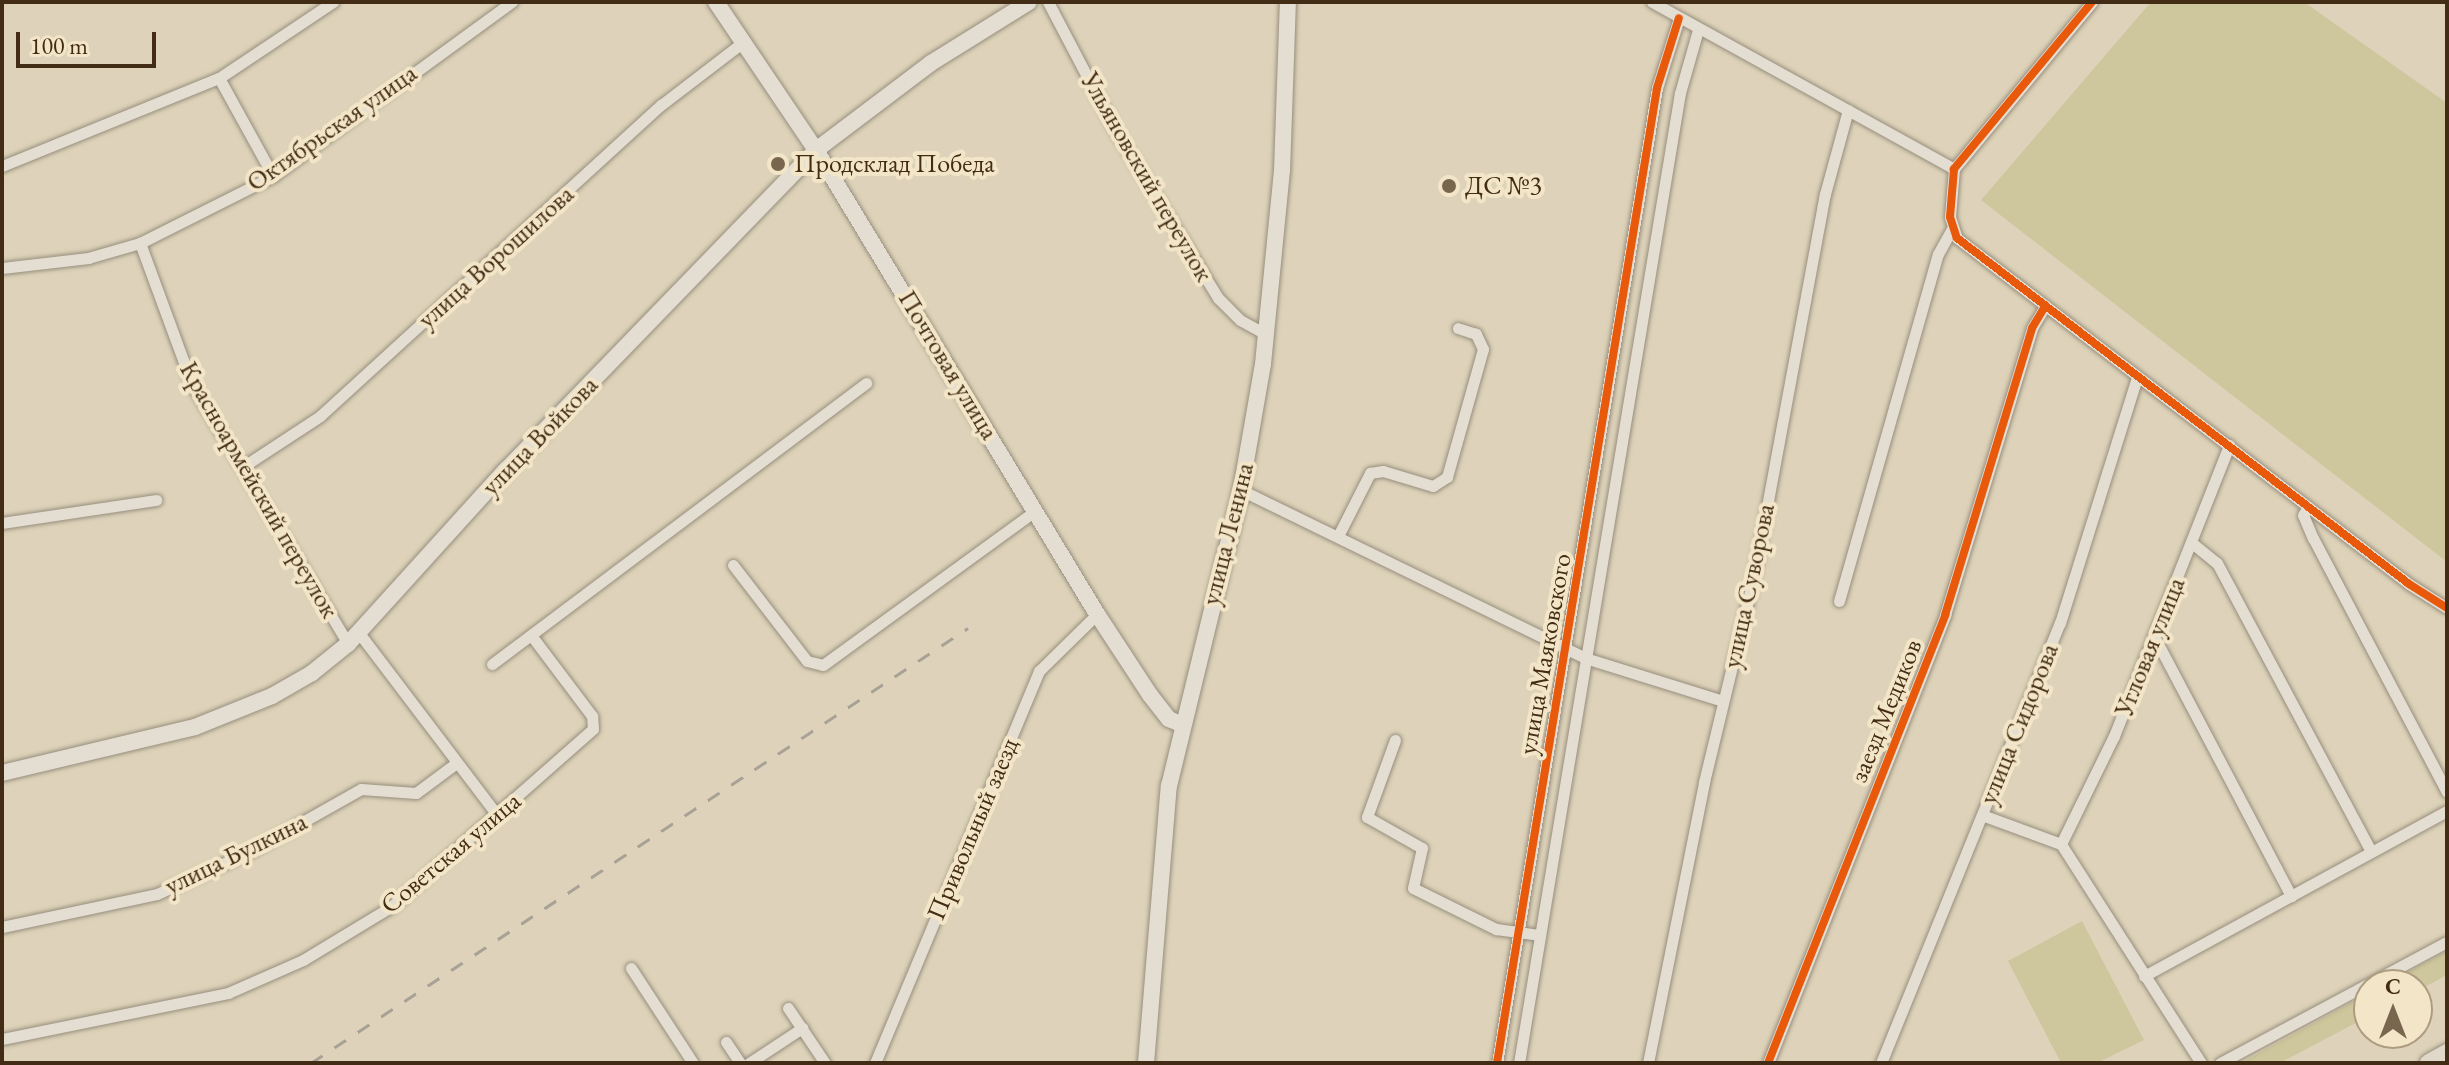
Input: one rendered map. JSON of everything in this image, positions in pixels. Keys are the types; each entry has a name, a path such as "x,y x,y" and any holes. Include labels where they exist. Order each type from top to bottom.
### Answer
{"main road":[{"name":"Почтовая улица","path":"716,2 816,150 1097,614 1150,695 1169,719 1181,724"},
{"name":"улица Войкова","path":"2,773 195,727 272,696 354,638 506,470 816,150 931,63 1029,2"},
{"name":"улица Ленина","path":"1146,1063 1160,841 1181,724 1241,490 1265,334 1282,171 1288,2"},
{"path":"1150,695 1169,699 1190,686"},
{"path":"2429,1063 2447,1053"}],"street":[{"path":"2,166 219,78 333,2"},
{"name":"Октябрьская улица","path":"2,268 88,258 140,243 273,176 512,2"},
{"name":"Ульяновский переулок","path":"1048,2 1113,126 1218,298 1240,320 1265,334"},
{"path":"1652,2 1954,169"},
{"path":"1839,601 1938,254 1952,229 1954,169 2092,2"},
{"name":"улица Маяковского","path":"1497,1063 1657,88 1679,18"},
{"name":"улица Маяковского","path":"1519,1063 1680,93 1698,30"},
{"name":"улица Ворошилова","path":"244,466 320,416 661,105 743,42"},
{"path":"219,78 273,176"},
{"name":"улица Суворова","path":"1648,1063 1723,701 1755,571 1825,194 1848,110"},
{"path":"1952,229 1974,253 2308,507 2447,608"},
{"name":"Красноармейский переулок","path":"140,243 192,384 244,466 317,599 354,638 497,815"},
{"name":"заезд Медиков","path":"1768,1063 1945,615 2020,367 2045,306"},
{"path":"1338,536 1370,473 1383,471 1433,486 1447,477 1483,349 1476,334 1458,328"},
{"name":"улица Сидорова","path":"1881,1063 2078,573 2137,377"},
{"path":"492,664 866,383"},
{"name":"Угловая улица","path":"2061,844 2155,638 2229,445"},
{"path":"1241,490 1588,659 1723,701"},
{"path":"2,523 156,500"},
{"path":"2308,507 2303,515 2313,538 2447,792"},
{"path":"733,565 807,661 823,665 1036,510"},
{"path":"2192,543 2217,563 2371,852"},
{"name":"Привольный заезд","path":"875,1063 1039,671 1097,614"},
{"name":"Советская улица","path":"2,1039 228,993 290,966 392,906 593,729 592,716 531,635"},
{"path":"2155,638 2291,896"},
{"path":"1395,740 1367,817 1422,848 1413,888 1496,929 1539,935"},
{"name":"улица Булкина","path":"2,927 157,894 240,857 361,789 416,793 455,764"},
{"path":"2144,976 2447,811"},
{"path":"1982,815 2061,844 2201,1063"},
{"path":"2220,1063 2447,942"},
{"path":"631,968 693,1063"},
{"path":"788,1008 824,1063"},
{"path":"749,1063 802,1028"},
{"path":"726,1042 740,1063"}],"shaded area":[{"path":"2151,2 2304,2 2447,103 2447,562 1981,200"},
{"path":"2082,921 2144,1040 2097,1063 2061,1063 2008,961"},
{"path":"2447,951 2447,975 2433,982 2433,969 2414,969"},
{"path":"2353,1002 2353,1024 2280,1063 2241,1063"}],"railway":[{"path":"311,1063 968,628"}],"cycle path":[{"path":"2092,2 1954,169 1950,217 1957,238 2409,584 2447,608"},
{"path":"1497,1063 1657,88 1679,18"},
{"path":"1768,1063 1945,615 2032,328 2045,306"}],"place":[{"name":"Продсклад Победа","path":"778,164"},
{"name":"ДС №3","path":"1449,186"}]}
